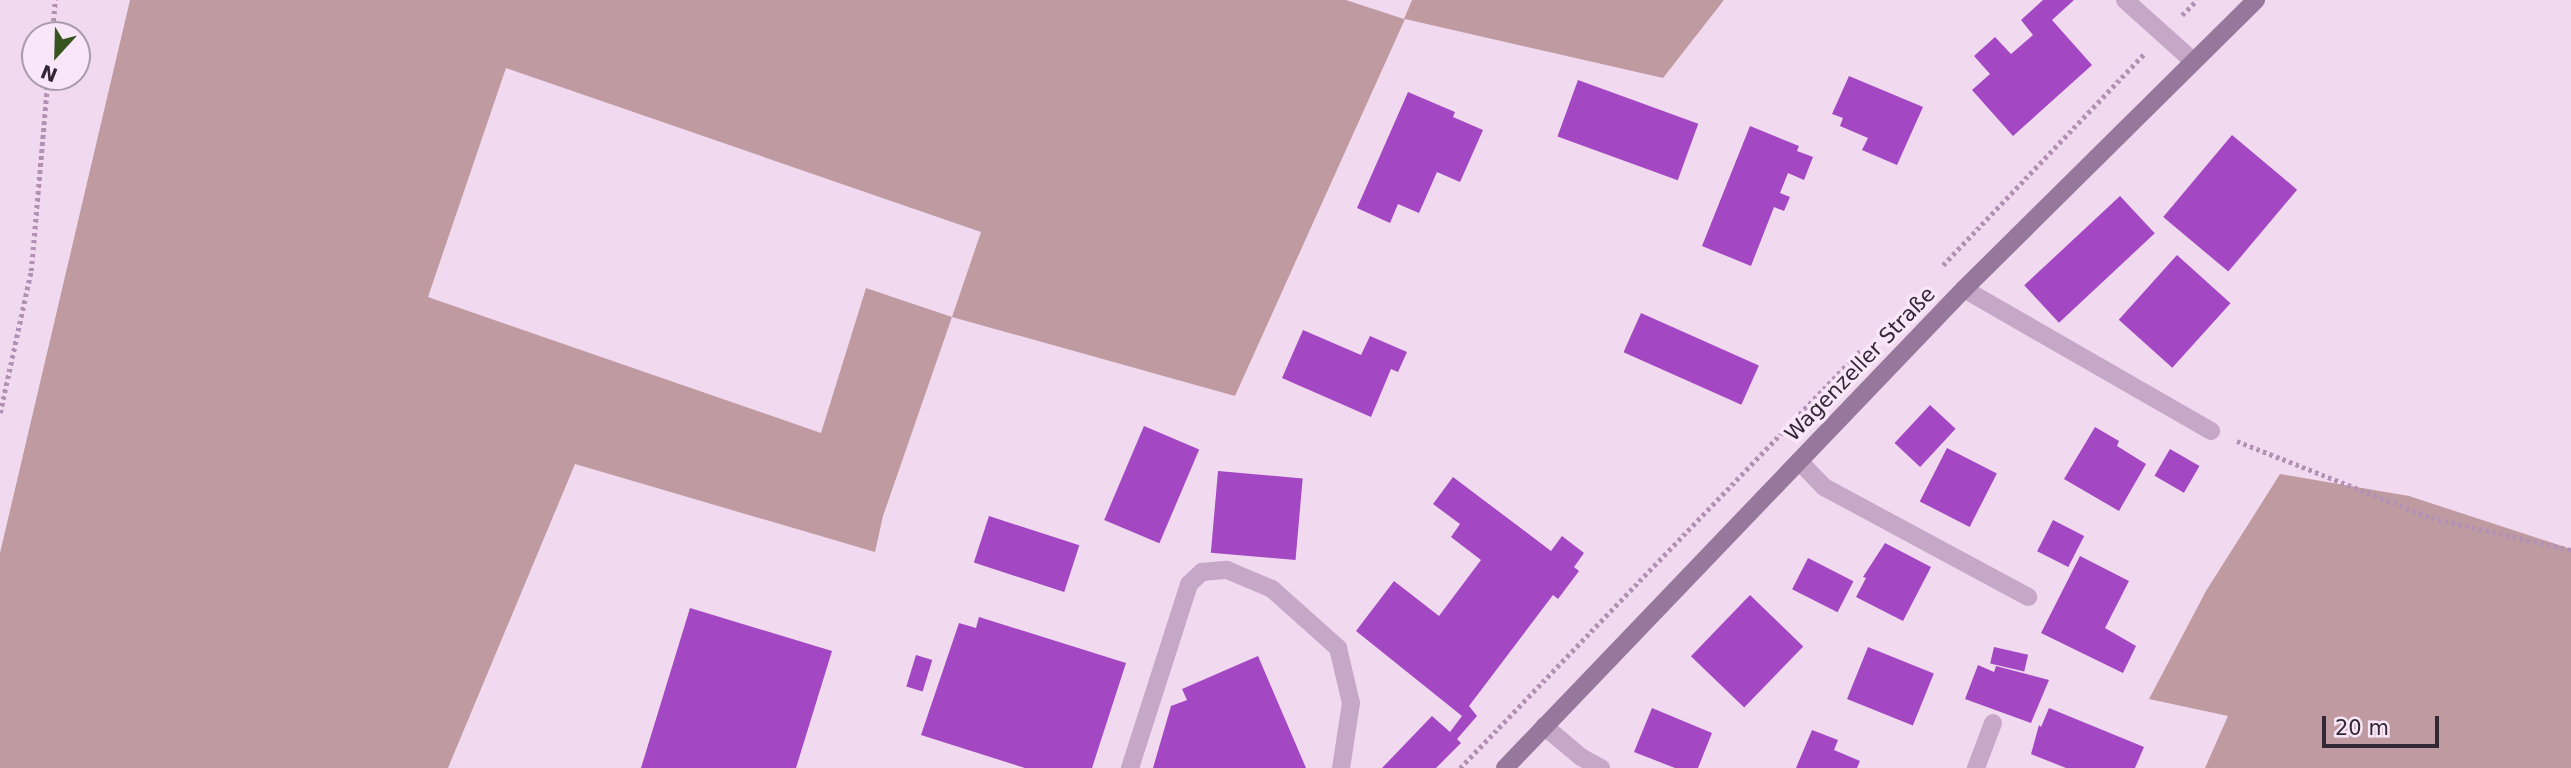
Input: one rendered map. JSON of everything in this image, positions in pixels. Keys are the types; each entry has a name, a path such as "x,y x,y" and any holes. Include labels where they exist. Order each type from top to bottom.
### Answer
{"main road":[{"name":"Wagenzeller Straße","path":"1510,767 1545,726 1964,289 2256,0"}],"lane":[{"path":"2125,0 2193,61"},
{"path":"1964,289 2211,431"},
{"path":"1799,461 1824,487 2028,597"},
{"path":"1130,768 1189,584 1202,572 1227,570 1272,589 1338,648 1351,703 1340,768"},
{"path":"1976,768 1993,723"},
{"path":"1545,726 1581,757 1601,768"}],"path":[{"path":"53,21 55,0"},
{"path":"1939,268 2164,33"},
{"path":"0,413 32,271 47,91"},
{"path":"1460,768 1872,339"},
{"path":"2211,431 2431,518 2571,550"}],"shaded area":[{"path":"130,0 1346,0 1404,19 1412,0 1724,0 1663,78 1405,19 1235,396 952,317 883,516 875,552 575,464 448,768 0,768 0,553","holes":["506,68 981,232 952,317 866,288 821,433 428,297"]},
{"path":"2280,474 2409,496 2571,549 2571,768 2205,768 2228,716 2149,699 2206,591"}],"building":[{"path":"2043,0 2074,0 2052,20 2092,65 2013,136 1972,90 1990,74 1974,56 1995,37 2011,54 2033,35 2021,20"},
{"path":"1849,76 1923,107 1897,165 1862,150 1868,138 1840,126 1843,118 1832,114"},
{"path":"1578,80 1698,124 1678,180 1557,136"},
{"path":"1408,92 1455,112 1453,117 1483,130 1460,182 1437,172 1419,213 1398,204 1390,223 1357,208"},
{"path":"1750,126 1799,146 1797,151 1813,157 1804,180 1788,173 1780,193 1790,197 1784,211 1774,207 1751,266 1702,246"},
{"path":"2232,135 2297,190 2228,272 2163,217"},
{"path":"2120,196 2155,233 2059,323 2024,285"},
{"path":"2177,255 2231,303 2172,368 2119,320"},
{"path":"1641,313 1759,365 1741,405 1624,352"},
{"path":"1303,330 1361,355 1370,336 1407,352 1398,372 1391,369 1371,417 1282,378"},
{"path":"1930,405 1956,429 1920,467 1895,443"},
{"path":"1144,426 1199,449 1159,543 1104,520"},
{"path":"2095,427 2119,441 2117,446 2146,464 2119,511 2064,479"},
{"path":"1947,448 1997,473 1970,527 1920,501"},
{"path":"2170,449 2199,466 2184,493 2154,476"},
{"path":"1218,471 1303,478 1296,560 1211,553"},
{"path":"1453,477 1551,551 1562,536 1584,553 1574,567 1579,571 1558,599 1553,595 1469,706 1477,716 1457,739 1461,743 1436,768 1382,768 1432,716 1450,732 1462,716 1356,631 1394,581 1439,616 1481,560 1451,537 1460,524 1433,504"},
{"path":"989,516 1079,545 1064,592 974,563"},
{"path":"2053,520 2084,536 2068,567 2037,551"},
{"path":"1885,543 1931,567 1903,621 1856,597 1866,578 1863,577"},
{"path":"2080,556 2129,581 2105,628 2136,646 2123,673 2041,633"},
{"path":"1808,558 1853,581 1838,612 1792,589"},
{"path":"1750,595 1803,646 1744,708 1691,656"},
{"path":"690,608 832,651 796,768 641,768"},
{"path":"979,617 1126,663 1092,768 1025,768 921,735 959,623 976,628"},
{"path":"1868,647 1934,674 1913,726 1847,699"},
{"path":"1994,647 2028,655 2024,671 1990,664"},
{"path":"916,655 932,660 923,692 906,687"},
{"path":"1258,656 1306,768 1153,768 1171,706 1187,700 1182,689"},
{"path":"1978,665 1994,672 1996,666 2049,680 2031,723 1965,699"},
{"path":"1652,708 1712,733 1698,768 1675,768 1634,752"},
{"path":"2049,708 2144,747 2135,768 2066,768 2031,754 2039,725 2041,727"},
{"path":"1812,730 1838,740 1834,750 1860,761 1857,768 1796,768"}]}
